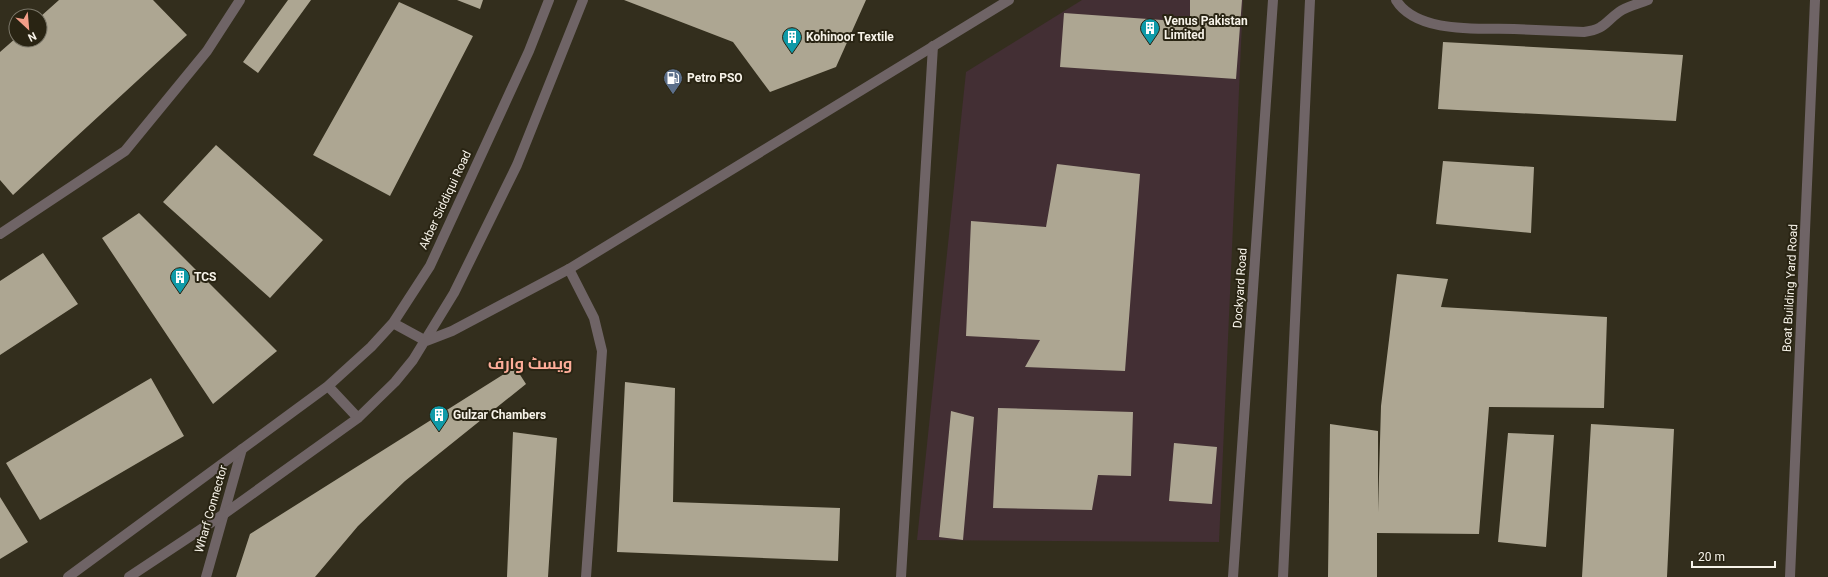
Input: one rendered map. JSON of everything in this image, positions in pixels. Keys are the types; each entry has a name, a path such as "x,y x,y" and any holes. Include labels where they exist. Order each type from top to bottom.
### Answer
{"street":[{"path":"0,234 125,151 207,51 240,0"},
{"name":"Akber Siddiqui Road","path":"68,577 328,386 371,347 393,323 430,266 529,51 549,0"},
{"path":"129,577 224,514 358,418 395,382 426,341 465,273 517,165 583,0"},
{"path":"393,323 426,341 452,331 569,269 1009,0"},
{"name":"Dockyard Road","path":"1233,577 1273,0"},
{"path":"1283,577 1310,0"},
{"path":"1396,0 1406,11 1420,19 1455,28 1584,32 1600,28 1612,20 1618,13 1648,0"},
{"name":"Boat Building Yard Road","path":"1790,577 1815,0"},
{"path":"901,577 933,46"},
{"path":"569,269 594,318 602,351 586,577"},
{"path":"328,386 358,418"},
{"name":"Wharf Connector","path":"206,577 242,449"}],"shaded area":[{"path":"1082,0 1243,0 1219,542 917,540 966,72"}],"building":[{"path":"59,0 153,0 187,35 13,195 0,180 0,52 8,45 8,48 48,48 48,10"},
{"path":"288,0 311,0 258,73 243,62"},
{"path":"457,0 483,0 480,9"},
{"name":"Kohinoor Textile","path":"624,0 866,0 836,67 770,92 733,42"},
{"name":"Venus Pakistan Limited","path":"1190,0 1242,0 1236,79 1060,67 1064,13 1190,22"},
{"path":"399,2 473,36 390,196 313,155"},
{"path":"1443,42 1683,55 1676,121 1438,109"},
{"path":"216,145 323,240 270,298 163,202"},
{"path":"1443,161 1534,167 1531,233 1436,224"},
{"path":"1057,164 1140,174 1125,371 1025,367 1040,340 966,336 971,221 1046,227"},
{"name":"TCS","path":"139,213 277,351 213,404 102,238"},
{"path":"43,253 78,304 0,355 0,281"},
{"path":"1397,274 1448,279 1441,307 1607,317 1604,408 1489,407 1479,534 1377,533 1377,577 1328,577 1330,424 1378,431 1378,512 1381,406"},
{"name":"Gulzar Chambers","path":"515,367 526,384 405,481 358,526 315,577 236,577 250,534"},
{"path":"151,378 184,436 40,520 6,463"},
{"path":"625,382 675,388 673,502 840,508 838,561 617,552"},
{"path":"998,408 1133,412 1131,476 1098,475 1092,510 993,508"},
{"path":"951,411 974,417 963,540 939,537"},
{"path":"1591,424 1674,429 1667,577 1582,577"},
{"path":"513,432 557,438 548,577 507,577"},
{"path":"1508,433 1554,435 1546,547 1498,542"},
{"path":"1174,443 1217,447 1212,504 1169,501"},
{"path":"0,497 28,542 0,559"}],"place":[{"name":"Venus Pakistan Limited","path":"1150,45"},
{"name":"Kohinoor Textile","path":"792,54"},
{"name":"Petro PSO","path":"673,95"},
{"name":"TCS","path":"180,294"},
{"name":"Gulzar Chambers","path":"439,432"}],"district":[{"name":"ویسٹ وارف","path":"530,363"}]}
